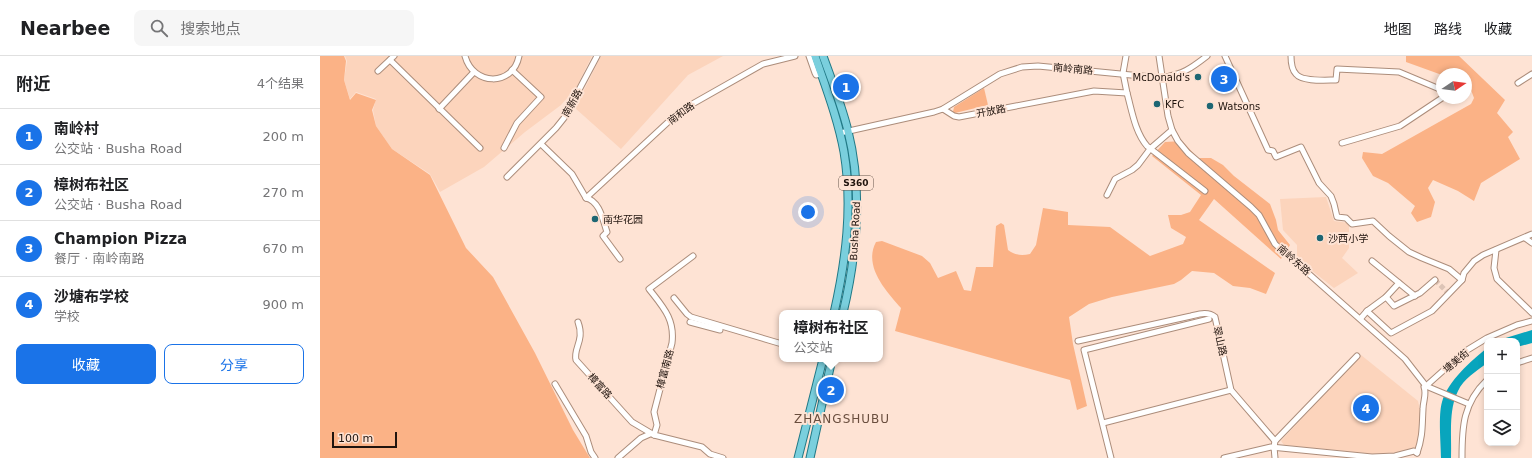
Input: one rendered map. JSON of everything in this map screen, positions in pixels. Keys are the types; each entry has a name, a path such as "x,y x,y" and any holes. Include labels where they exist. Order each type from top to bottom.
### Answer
{"main road":[{"name":"Busha Road","path":"815,56 840,133 847,177 848,231 842,280 835,310"},
{"name":"Busha Road","path":"823,56 840,103 848,132 854,165 857,204 854,256 844,310"},
{"path":"798,458 822,362"},
{"path":"810,458 831,362"}],"street":[{"path":"465,56 468,64 474,72 487,78 496,79 505,76 512,70 517,63 519,56"},
{"name":"南新路","path":"508,177 564,118 597,56"},
{"name":"南和路","path":"586,198 680,111 764,64 795,56"},
{"path":"809,56 815,73 818,75 821,74"},
{"path":"1126,56 1123,73 1127,93 1142,140 1150,149 1205,191"},
{"name":"南岭东路","path":"1159,56 1168,116 1172,130 1178,141 1188,153 1259,215 1275,244 1361,318 1405,359 1426,386"},
{"name":"南岭南路","path":"943,109 1000,74 1022,67 1038,66 1123,73 1162,78 1181,74 1192,68 1207,56"},
{"path":"1225,56 1268,150 1273,151 1276,157 1301,147 1319,183 1331,196 1337,217 1346,218 1352,224 1373,221 1409,252 1449,269 1462,280"},
{"path":"1291,56 1292,68 1296,75 1303,79 1336,80 1337,69 1383,72 1393,70 1436,87"},
{"path":"378,71 392,58 439,109 480,148"},
{"path":"504,148 517,123 541,97 512,70"},
{"path":"439,109 474,72"},
{"path":"1518,83 1532,74"},
{"name":"开放路","path":"943,109 954,116 959,117 1094,91 1127,93"},
{"path":"1342,142 1400,126 1436,102"},
{"path":"840,133 943,109"},
{"path":"1107,195 1115,179 1138,165 1150,149 1172,130"},
{"path":"540,144 572,174 586,198 597,204 607,232 604,236 620,260"},
{"path":"1367,311 1391,333 1432,311 1462,280 1464,273 1474,261 1483,255 1532,234"},
{"path":"1525,238 1532,243"},
{"path":"1496,250 1494,268 1497,279 1532,313"},
{"name":"樟富南路","path":"652,434 657,425 654,412 672,343 673,333 668,316 649,289 692,256"},
{"path":"1372,261 1415,296"},
{"path":"1386,297 1394,306 1420,293 1435,280"},
{"path":"1361,318 1367,311 1386,297 1399,283"},
{"path":"674,298 691,317 779,344"},
{"name":"翠山路","path":"1078,341 1205,313 1211,314 1214,317 1231,390 1275,441"},
{"path":"1111,458 1084,350 1208,319"},
{"name":"塘美街","path":"1426,386 1464,352 1487,338 1517,325 1532,321"},
{"name":"樟富路","path":"578,322 581,330 581,339 575,355 576,360 632,422 652,434"},
{"path":"690,322 779,344"},
{"path":"1275,458 1275,441 1357,356"},
{"path":"1520,362 1532,358"},
{"path":"1462,458 1464,416 1476,392 1484,383"},
{"path":"555,384 572,416 586,436 591,452 595,458"},
{"path":"1418,455 1423,428 1423,409 1426,392 1424,388 1426,386 1469,404"},
{"path":"1103,423 1231,390"},
{"path":"618,458 641,438 652,434 702,447 710,454 723,458"},
{"path":"1224,458 1274,447 1372,457 1395,456 1414,451 1418,455"}],"shaded area":[{"path":"320,56 344,56 346,61 344,80 350,100 356,93 376,100 372,110 376,126 392,149 430,175 466,248 493,277 535,353 573,430 590,458 320,458"},
{"path":"345,56 592,56 576,88 561,105 525,132 484,167 440,192 430,174 392,149 376,126 373,110 376,99 356,92 350,99 344,80 347,61"},
{"path":"601,56 723,56 688,75 621,149 575,108"},
{"path":"1406,56 1459,56 1472,68 1436,68 1436,73 1406,62"},
{"path":"1472,68 1505,100 1497,113 1513,132 1508,137 1520,159 1481,183 1474,201 1458,191 1433,180 1428,188 1435,202 1431,217 1417,222 1411,213 1415,206 1388,183 1373,176 1362,158 1363,152 1382,154 1472,104 1474,98 1472,93"},
{"path":"984,88 988,105 955,113 953,112 954,107"},
{"path":"1182,141 1198,158 1211,158 1223,165 1234,176 1270,204 1278,230 1290,245 1281,259 1214,199 1199,220 1275,273 1266,294 1250,288 1233,286 1214,273 1192,271 1174,284 1112,297 1089,304 1069,317 1073,344 1087,406 1077,410 1070,380 895,331 901,308 883,286 874,269 872,260 876,242 882,241 922,256 930,263 938,278 956,271 964,290 971,291 976,267 993,267 996,226 1001,223 1004,225 1008,250 1018,255 1030,254 1036,245 1043,208 1068,212 1068,225 1110,227 1150,256 1183,244 1186,237 1171,228 1168,215 1181,215 1190,212 1201,195 1152,156 1165,142"},
{"name":"沙西小学","path":"1326,197 1334,221 1349,223 1349,248 1342,258 1358,273 1334,288 1297,259 1297,245 1283,230 1280,199"},
{"path":"1361,355 1418,401 1421,414 1421,429 1417,448 1393,453 1373,454 1284,445 1281,441"}],"water":[{"path":"1532,330 1532,343 1520,346 1520,338 1506,338"},
{"path":"1484,351 1484,365 1467,379 1460,387 1455,399 1451,424 1451,458 1441,458 1440,415 1442,402 1449,387 1474,359"}],"tunnel":[{"path":"1435,280 1448,293"}],"place":[{"name":"McDonald's","path":"1198,77"},
{"name":"Champion Pizza","path":"1224,79"},
{"name":"南岭村","path":"846,87"},
{"name":"KFC","path":"1157,104"},
{"name":"Watsons","path":"1210,106"},
{"name":"南华花园","path":"595,219"},
{"name":"沙西小学","path":"1320,238"},
{"name":"樟树布社区","path":"831,390"},
{"name":"沙塘布学校","path":"1366,408"}],"district":[{"name":"ZHANGSHUBU","path":"842,419"}]}
